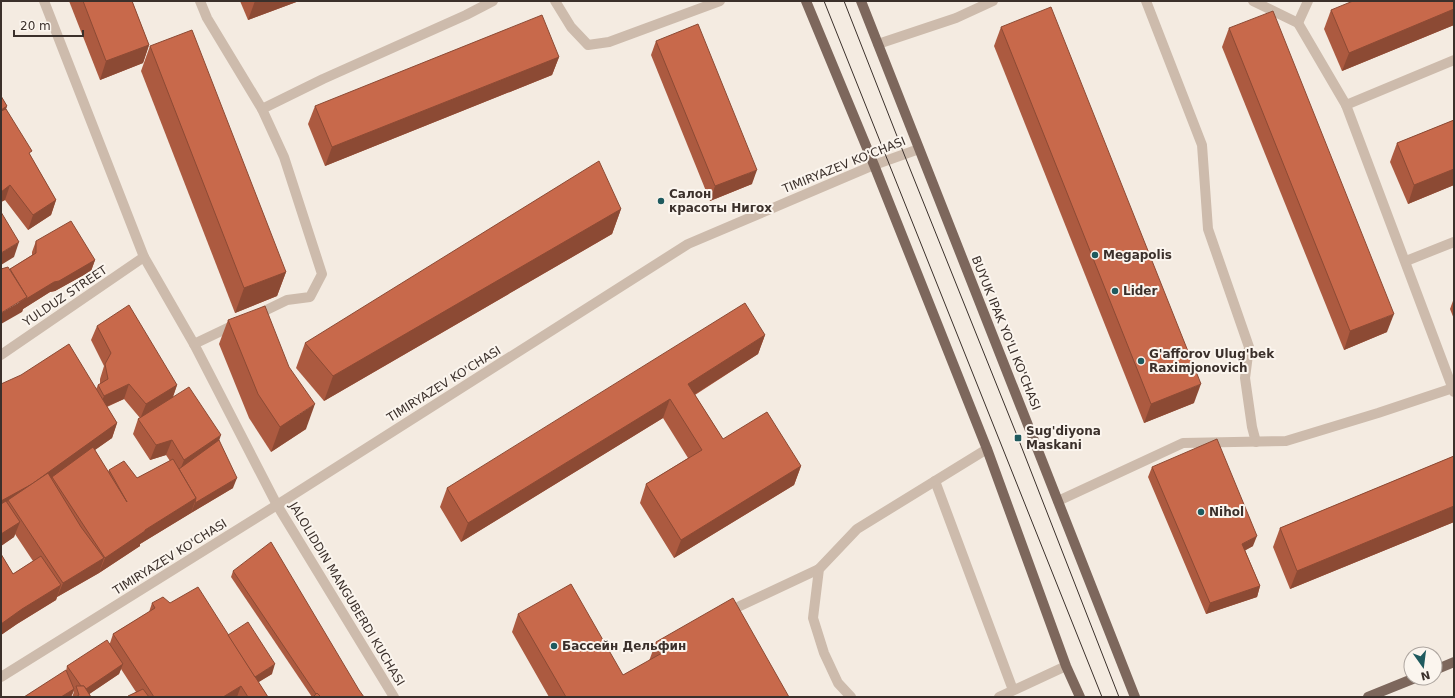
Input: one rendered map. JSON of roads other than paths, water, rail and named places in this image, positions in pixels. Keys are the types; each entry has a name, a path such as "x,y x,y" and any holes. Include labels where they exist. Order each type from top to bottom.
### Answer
{"main road":[{"path":"806,1 874,165 987,449 1066,666 1080,697"},
{"name":"BUYUK IPAK YO'LI KO'CHASI","path":"861,1 1135,697"},
{"path":"1443,667 1454,662"},
{"path":"1368,697 1403,683"}],"street":[{"name":"JALOLIDDIN MANGUBERDI KUCHASI","path":"44,1 144,257 194,344 277,505 394,697"},
{"path":"194,344 287,300 310,297 322,274 284,157 262,108 207,18 200,1"},
{"path":"262,108 466,15 493,1"},
{"path":"555,1 571,28 588,45 609,42 720,1"},
{"path":"878,44 956,18 993,1"},
{"path":"1146,1 1202,146 1208,229 1249,347 1245,378 1252,427 1256,442"},
{"path":"1058,501 1183,443 1286,441 1453,390 1406,261 1346,105 1298,22 1253,1"},
{"path":"1298,22 1308,1"},
{"path":"1346,105 1454,60"},
{"name":"TIMIRYAZEV KO'CHASI","path":"1,677 277,505 688,244 874,165 919,149"},
{"path":"1406,261 1454,242"},
{"name":"YULDUZ STREET","path":"1,355 144,257"},
{"path":"719,616 819,569 857,529 987,449"},
{"path":"935,481 1013,690"},
{"path":"819,569 813,618 824,653 838,683 851,697"},
{"path":"999,697 1066,666"}],"tram line":[{"path":"824,1 1102,697"},
{"path":"844,1 1018,438 1119,697"}],"place":[{"name":"Салон красоты Нигох","path":"661,201"},
{"name":"Megapolis","path":"1095,255"},
{"name":"Lider","path":"1115,291"},
{"name":"G'afforov Ulug'bek Raximjonovich","path":"1141,361"},
{"name":"Sug'diyona Maskani","path":"1018,438"},
{"name":"Nihol","path":"1201,512"},
{"name":"Бассейн Дельфин","path":"554,646"}]}
